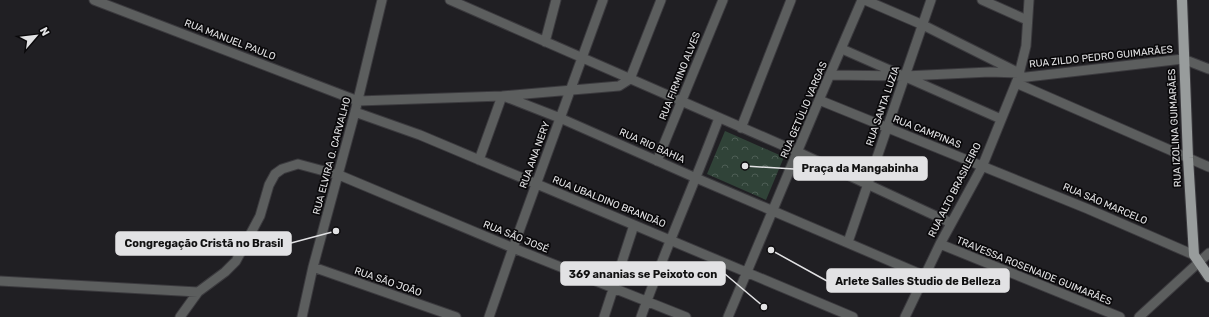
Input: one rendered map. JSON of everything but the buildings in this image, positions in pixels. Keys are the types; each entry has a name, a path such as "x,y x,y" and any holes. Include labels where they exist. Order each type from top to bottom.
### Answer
{"main road":[{"name":"RUA IZOLINA GUIMARÃES","path":"1182,0 1183,59 1188,158 1197,258"},
{"path":"1197,258 1209,277"}],"street":[{"name":"RUA ELVIRA O. CARVALHO","path":"302,317 313,267 358,101 382,0"},
{"path":"450,0 798,152 951,223"},
{"path":"545,42 556,0"},
{"name":"RUA ANA NERY","path":"490,317 513,248 603,0"},
{"path":"479,160 502,96 614,87 624,84 630,79 661,0"},
{"name":"RUA FIRMINO ALVES","path":"657,161 723,0"},
{"path":"741,128 791,0"},
{"path":"864,0 923,25 1018,78 1209,167"},
{"name":"RUA GETÚLIO VARGAS","path":"728,317 819,100 864,0"},
{"name":"RUA SANTA LUZIA","path":"848,242 932,0"},
{"path":"982,0 1027,20"},
{"name":"RUA ALTO BRASILEIRO","path":"905,317 940,244 982,167 1018,78 1026,46 1028,0"},
{"name":"RUA MANUEL PAULO","path":"97,1 358,101"},
{"path":"842,49 1001,119"},
{"name":"RUA ZILDO PEDRO GUIMARÃES","path":"1018,78 1183,59 1209,69"},
{"path":"830,75 905,76 990,72 1018,78"},
{"name":"RUA RIO BAHIA","path":"358,101 502,96 560,118 925,276"},
{"name":"RUA CAMPINAS","path":"819,100 982,167"},
{"name":"RUA UBALDINO BRANDÃO","path":"355,112 420,135 853,317"},
{"path":"641,317 670,239 696,178 719,118"},
{"name":"RUA SÃO JOSÉ","path":"180,317 198,292 225,272 236,261 260,216 269,185 276,174 282,169 298,164 338,175 513,248 686,317"},
{"name":"RUA SÃO MARCELO","path":"982,167 1088,209 1197,258"},
{"path":"604,317 634,224"},
{"name":"TRAVESSA ROSENAIDE GUIMARÃES","path":"940,244 1120,317"},
{"path":"1139,317 1197,258 1209,253"},
{"name":"RUA SÃO JOÃO","path":"313,267 456,317"},
{"path":"0,281 198,292"}],"green space":[{"path":"725,131 784,157 766,200 707,174"}],"place":[{"name":"Praça da Mangabinha","path":"745,166"},
{"name":"Congregação Cristã no Brasil","path":"336,231"},
{"name":"Arlete Salles Studio de Belleza","path":"771,250"},
{"name":"369 ananias se Peixoto con","path":"764,307"}]}
